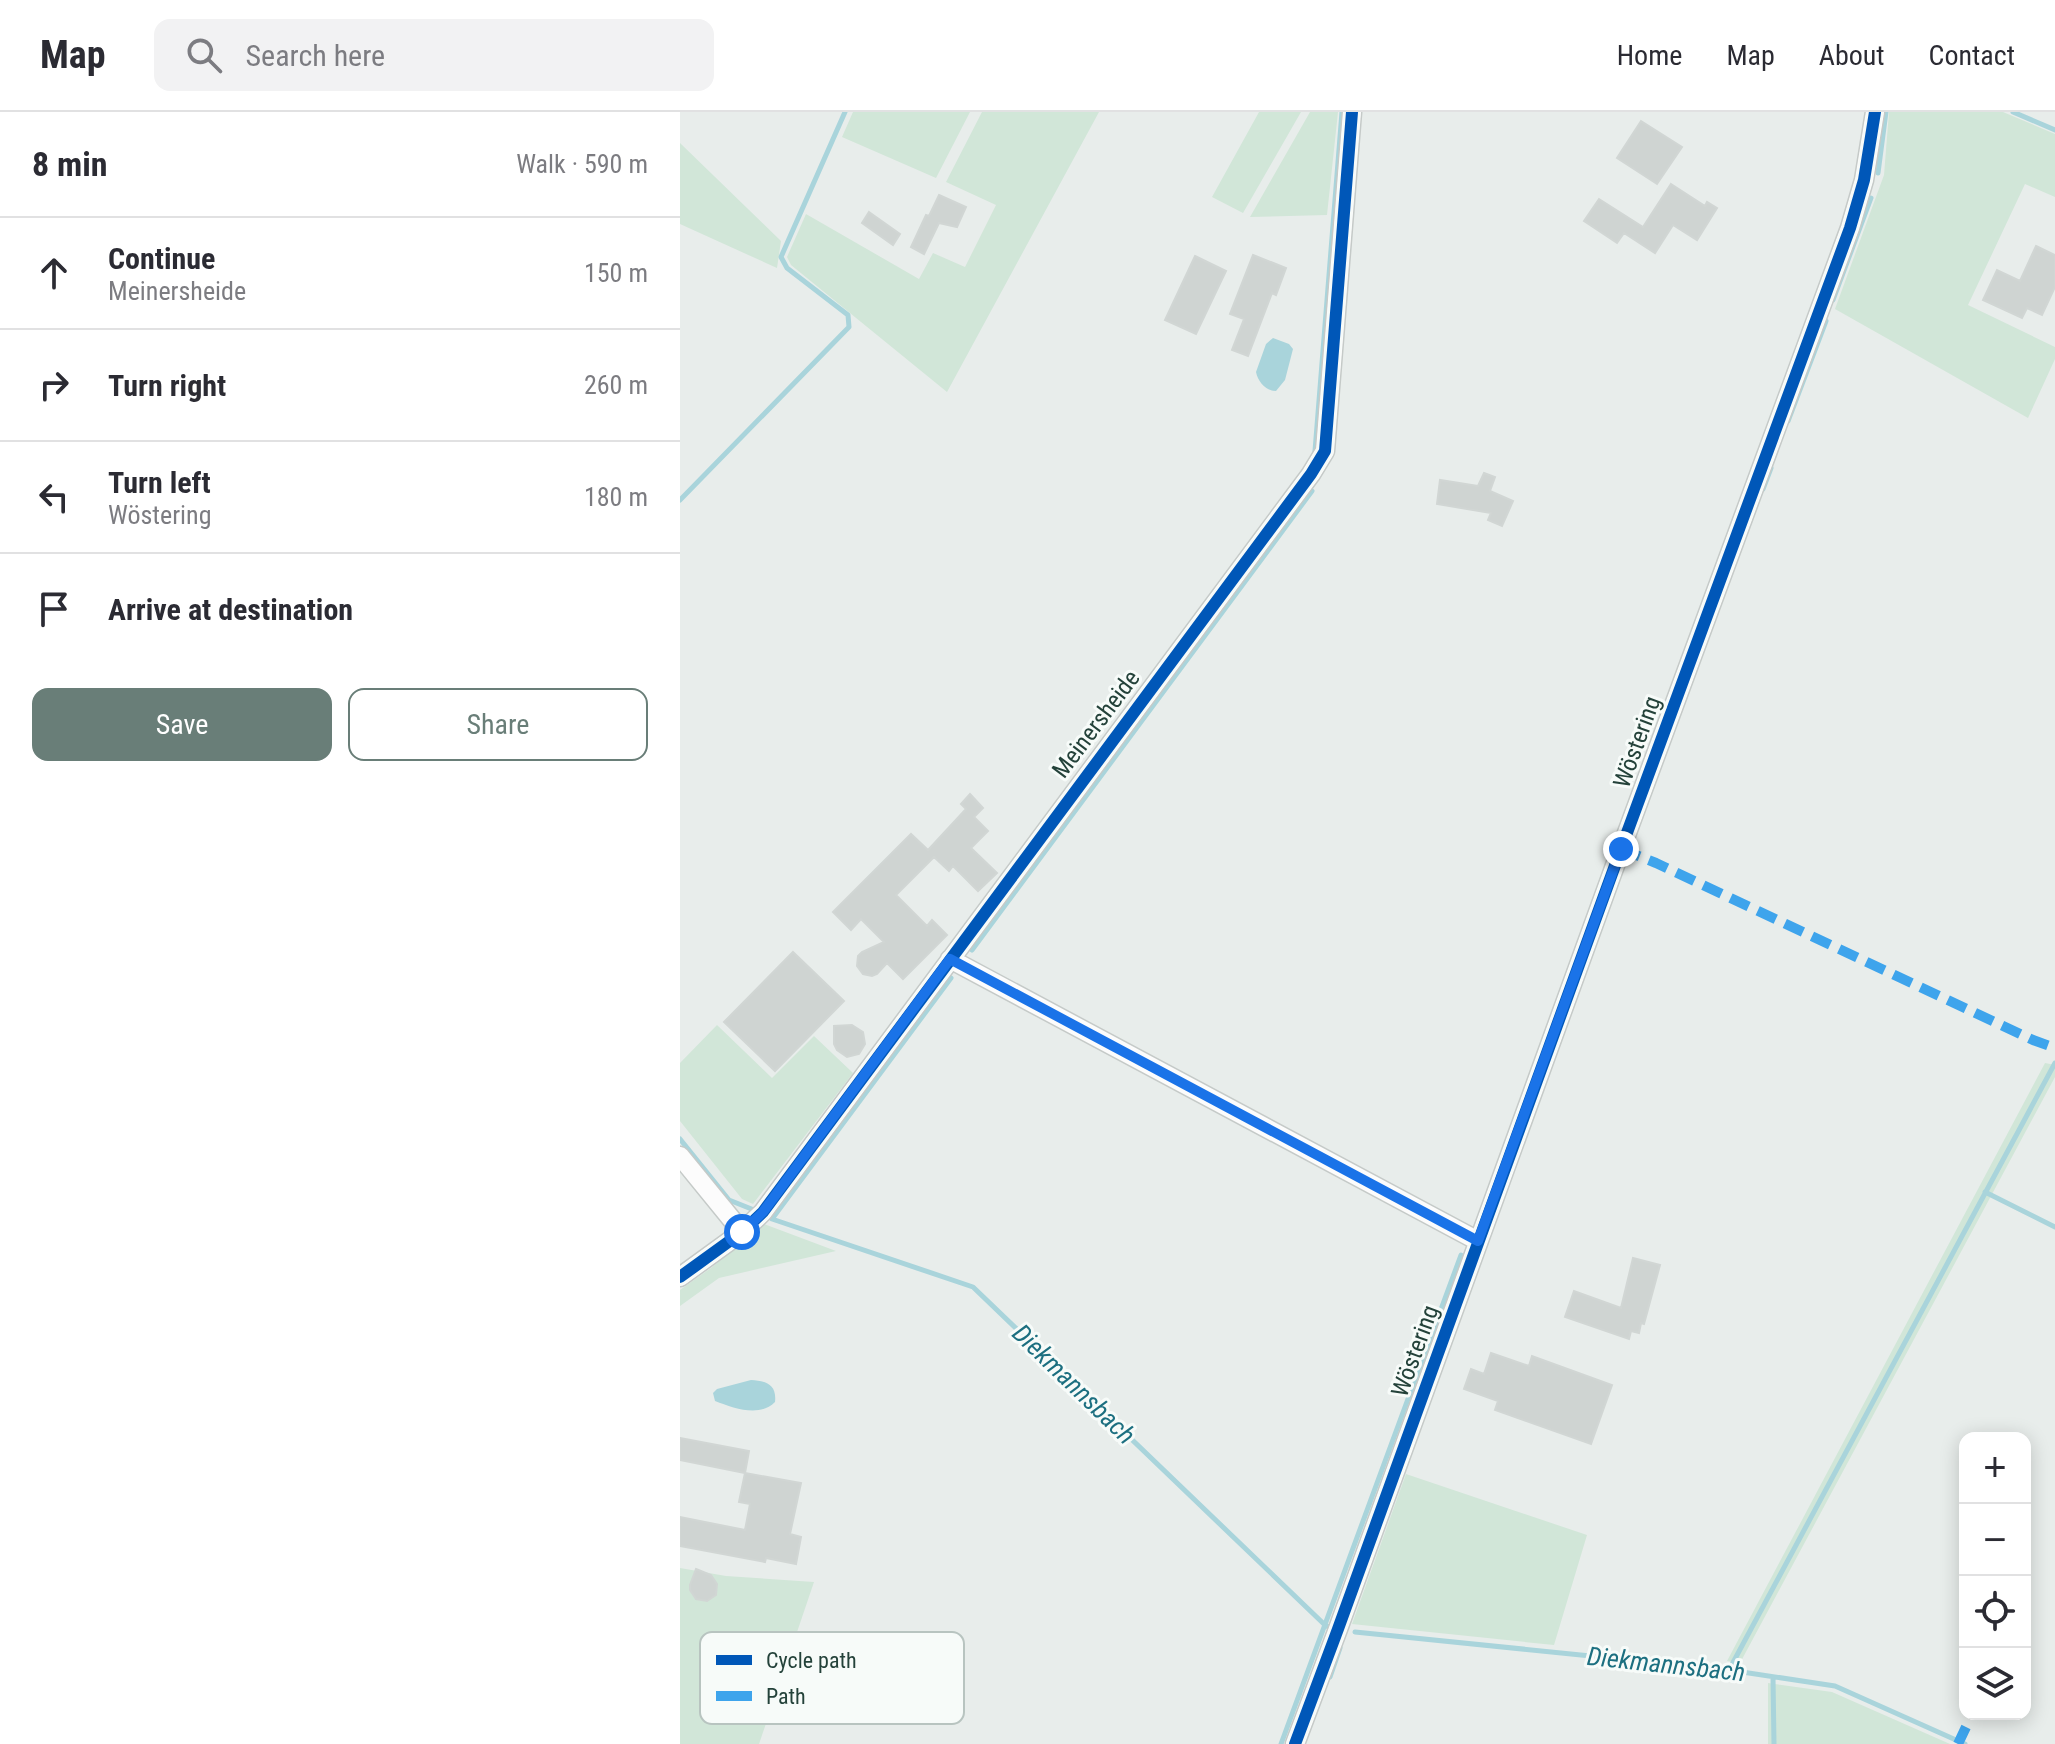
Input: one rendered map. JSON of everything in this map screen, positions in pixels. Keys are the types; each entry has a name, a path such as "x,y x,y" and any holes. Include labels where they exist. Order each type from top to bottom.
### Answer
{"street":[{"name":"Meinersheide","path":"680,1277 742,1232 763,1212 1311,474 1325,451 1352,112"},
{"name":"Wöstering","path":"1295,1744 1850,228 1864,180 1875,112"},
{"path":"950,959 1478,1241"},
{"path":"680,1156 742,1232"}],"green space":[{"path":"853,112 970,112 936,178 842,137"},
{"path":"982,112 1099,112 947,392 791,265 787,257 806,214 919,279 933,253 965,267 996,205 946,182"},
{"path":"1259,112 1301,112 1243,213 1212,197"},
{"path":"1310,112 1338,112 1327,215 1250,217"},
{"path":"1889,112 2003,112 2055,134 2055,197 2025,184 1968,305 2055,347 2055,359 2028,418 1835,309 1884,175"},
{"path":"680,143 781,241 777,268 680,224"},
{"path":"717,1025 772,1078 814,1036 853,1073 753,1204 742,1199 680,1121 680,1063"},
{"path":"2045,1063 2055,1065 2055,1077 1740,1663 1727,1661"},
{"path":"764,1224 836,1251 719,1278 680,1306 680,1290"},
{"path":"1406,1474 1587,1535 1554,1645 1352,1624"},
{"path":"680,1568 726,1576 814,1582 797,1632 700,1632 700,1724 766,1724 759,1744 680,1744"},
{"path":"1768,1683 1832,1692 1950,1744 1768,1744"}],"water":[{"path":"1273,338 1289,344 1293,349 1285,380 1276,391 1263,385 1256,372 1266,344"},
{"path":"751,1380 772,1387 775,1402 754,1411 715,1401 713,1393 717,1389"}],"building":[{"path":"1641,121 1682,147 1657,184 1617,158"},
{"path":"1671,184 1705,206 1707,202 1717,208 1697,240 1673,225 1655,253 1624,233 1617,243 1584,221 1599,199 1643,227"},
{"path":"939,195 966,207 957,227 939,223 924,254 911,247"},
{"path":"869,212 900,234 893,245 862,223"},
{"path":"2036,246 2055,255 2055,287 2042,315 2027,308 2022,318 1983,300 1997,270 2020,281"},
{"path":"1253,255 1286,268 1276,295 1272,293 1248,356 1232,350 1244,319 1230,314"},
{"path":"1195,256 1226,271 1196,334 1165,320"},
{"path":"1484,473 1495,477 1490,491 1513,501 1502,526 1488,520 1491,513 1437,504 1440,480 1478,486"},
{"path":"970,794 983,808 974,817 988,831 971,848 997,873 978,891 953,866 949,871 934,857 896,895 927,926 932,920 947,935 903,979 887,963 877,974 863,974 857,966 858,956 884,942 861,919 851,930 833,912 911,834 928,850 966,809 961,804"},
{"path":"793,952 844,1001 775,1071 724,1022"},
{"path":"852,1025 863,1032 865,1044 859,1054 847,1057 834,1044 834,1026"},
{"path":"1633,1258 1660,1265 1639,1333 1631,1331 1629,1339 1565,1317 1574,1291 1621,1308"},
{"path":"1491,1353 1529,1366 1532,1356 1612,1385 1591,1444 1495,1410 1498,1401 1464,1389 1471,1369 1484,1374"},
{"path":"680,1438 749,1451 745,1473 680,1460"},
{"path":"745,1473 801,1483 790,1534 801,1537 796,1564 766,1558 765,1562 680,1546 680,1517 745,1530 750,1504 739,1502"},
{"path":"696,1569 711,1575 717,1584 716,1595 707,1601 696,1599 690,1590"}],"waterway":[{"path":"680,500 849,327 848,315 787,268 781,257 845,112"},
{"path":"1315,451 1342,112"},
{"path":"1878,173 1886,112"},
{"path":"2013,112 2055,130"},
{"path":"1833,300 1871,198"},
{"path":"1788,421 1826,321"},
{"path":"1763,489 1771,468"},
{"path":"972,950 1312,491"},
{"name":"Diekmannsbach","path":"951,978 772,1219 973,1287 1330,1627"},
{"path":"1729,1670 2055,1063"},
{"path":"680,1139 729,1200 754,1210"},
{"path":"1985,1192 2055,1227"},
{"path":"1281,1744 1461,1255"},
{"name":"Diekmannsbach","path":"1355,1632 1729,1670 1835,1686 1965,1744"},
{"path":"1330,1677 1340,1648"},
{"path":"1773,1677 1774,1744"}],"marked path":[{"path":"1621,849 2055,1048"},
{"path":"1958,1744 1966,1727"}],"cycle path":[{"path":"680,1277 742,1232 763,1212 1311,474 1325,451 1352,112"},
{"path":"1295,1744 1850,228 1864,180 1875,112"}],"route":[{"path":"742,1232 763,1212 950,959 1478,1241 1621,849"}]}
